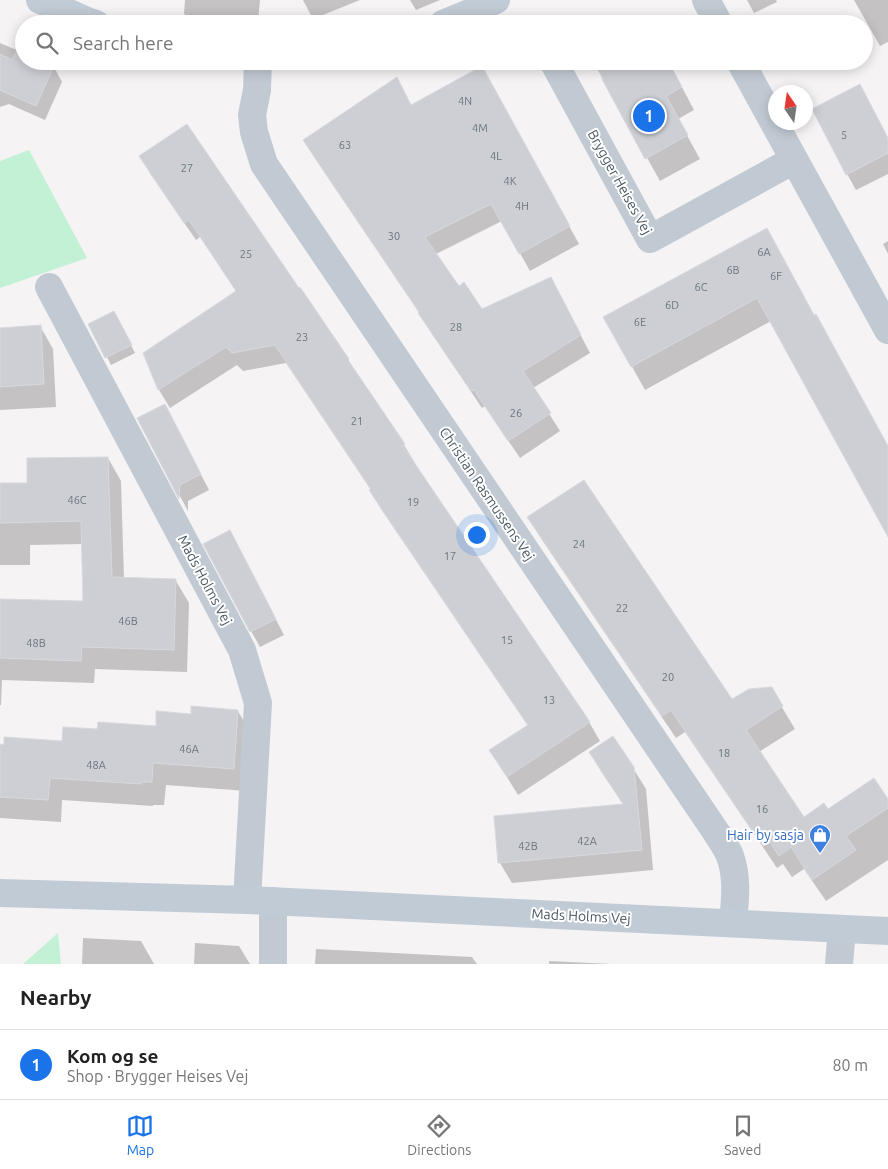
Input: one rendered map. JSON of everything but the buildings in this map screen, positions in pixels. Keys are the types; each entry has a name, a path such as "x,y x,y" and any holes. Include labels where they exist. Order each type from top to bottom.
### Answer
{"street":[{"path":"40,0 74,15"},
{"path":"465,15 496,0"},
{"path":"706,0 715,15"},
{"name":"Christian Rasmussens Vej","path":"258,70 257,90 252,115 254,132 264,164 716,832 730,855 734,872 736,889 733,923"},
{"name":"Brygger Heises Vej","path":"557,70 650,239 794,160"},
{"path":"745,70 888,330"},
{"name":"Mads Holms Vej","path":"49,287 242,650 258,703 260,901 274,964"},
{"name":"Mads Holms Vej","path":"0,893 260,901 888,931"},
{"path":"838,964 842,929"}],"green space":[{"path":"29,150 87,258 0,288 0,161"},
{"path":"58,933 61,964 23,964"}],"place":[{"name":"Kom og se","path":"649,116"},
{"name":"Hair by sasja","path":"820,854"}]}
